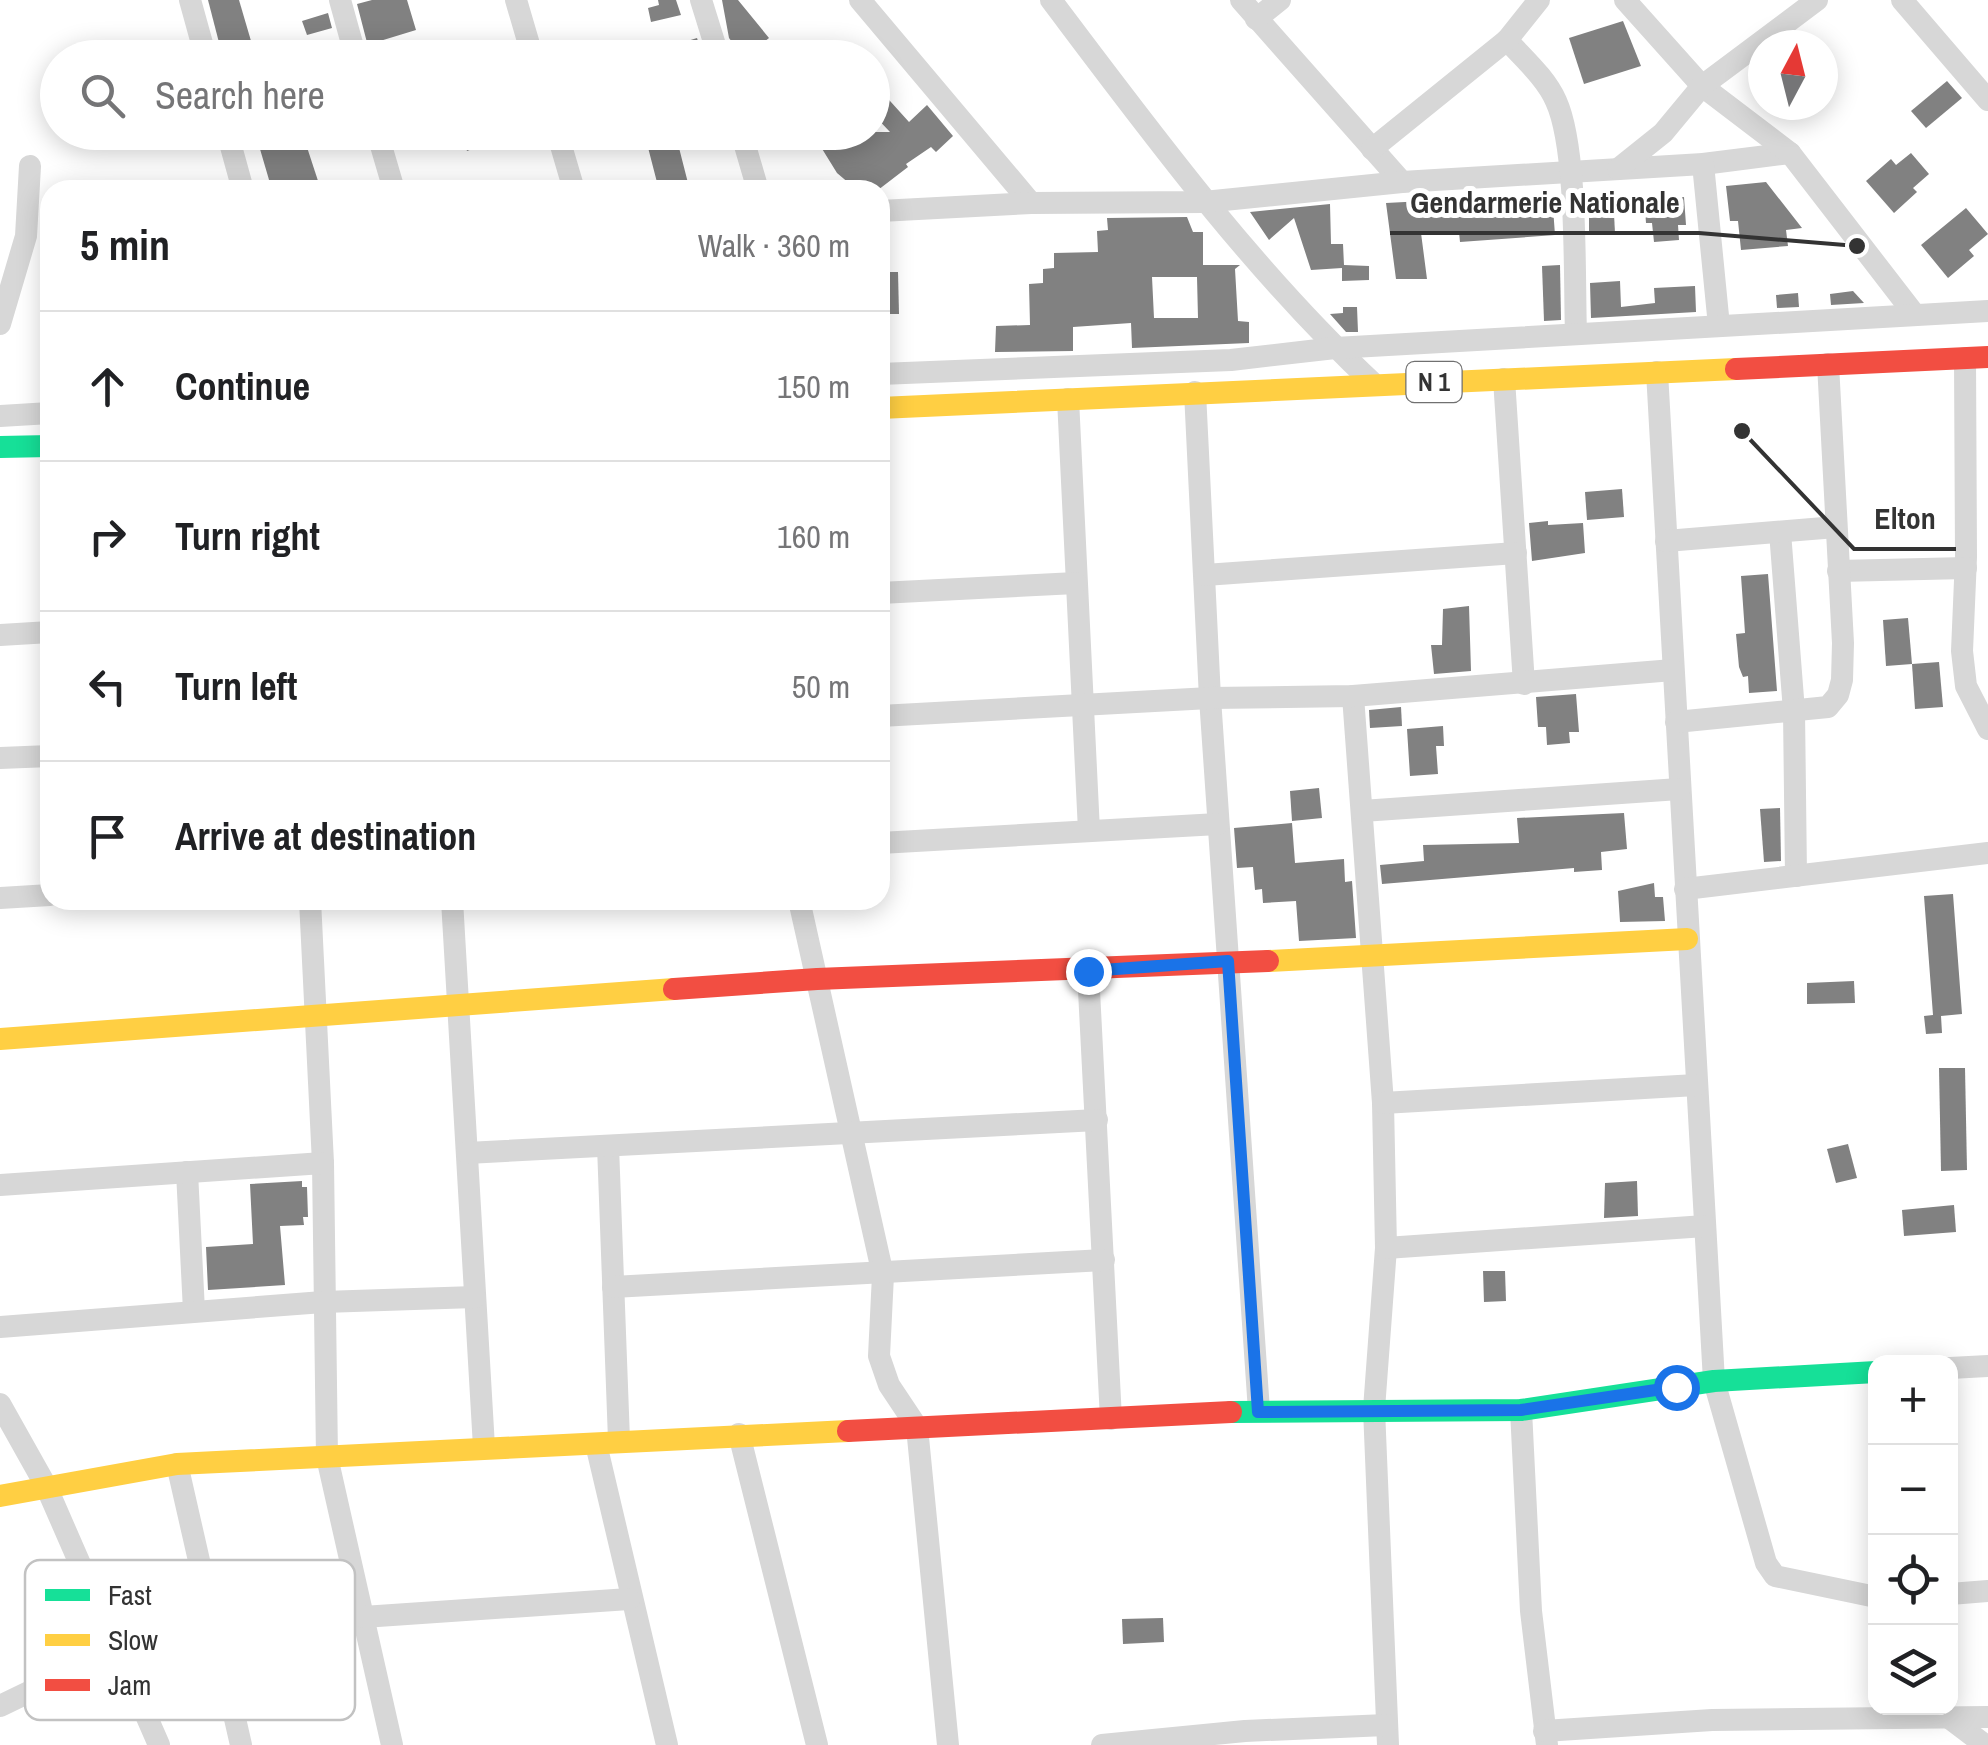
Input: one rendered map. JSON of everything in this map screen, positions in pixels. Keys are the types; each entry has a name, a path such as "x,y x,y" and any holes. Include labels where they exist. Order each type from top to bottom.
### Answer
{"main road":[{"name":"N 1","path":"890,408 1977,357"},
{"path":"0,447 40,446"},
{"path":"0,1039 817,979 1088,971 1687,938"},
{"path":"0,1496 178,1464 1258,1412 1521,1410 1714,1381 1868,1372"}],"street":[{"path":"190,0 201,40"},
{"path":"340,0 351,40"},
{"path":"516,0 528,40"},
{"path":"702,0 713,40"},
{"path":"860,0 1031,202"},
{"path":"1050,0 1204,202 1375,386"},
{"path":"1241,0 1402,182"},
{"path":"1256,19 1280,0"},
{"path":"1372,148 1507,40 1539,0"},
{"path":"1626,0 1702,86 1790,153 1915,315"},
{"path":"1618,169 1662,133 1702,86 1817,0"},
{"path":"1902,0 1985,89"},
{"path":"1507,40 1550,89 1559,106 1570,172 1576,334"},
{"path":"232,150 240,180"},
{"path":"382,150 391,180"},
{"path":"562,150 571,180"},
{"path":"746,150 755,180"},
{"path":"890,210 1031,202 1204,202 1402,182 1704,164 1790,153"},
{"path":"1704,164 1718,326"},
{"path":"0,324 3,296 26,236 30,166"},
{"path":"890,374 1231,360 1336,348 1988,310"},
{"path":"1977,357 1966,568 1976,601 1962,651 1966,686 1988,728"},
{"path":"1676,722 1828,706 1838,696 1843,643 1828,364"},
{"path":"1658,372 1714,1381 1766,1563 1775,1576 1868,1594"},
{"path":"1504,378 1524,684"},
{"path":"1195,392 1210,698 1258,1412"},
{"path":"1068,399 1089,830"},
{"path":"0,416 40,414"},
{"path":"1666,541 1836,527"},
{"path":"1780,532 1794,711 1796,876"},
{"path":"1205,574 1516,554"},
{"path":"1838,571 1966,568"},
{"path":"890,592 1076,583"},
{"path":"0,634 40,632"},
{"path":"890,715 1082,703 1354,696 1673,670"},
{"path":"1102,1745 1387,1735 1374,1409 1386,1248 1382,1103 1354,696"},
{"path":"0,758 40,756"},
{"path":"1362,811 1679,789"},
{"path":"890,843 1218,824"},
{"path":"1684,890 1988,853"},
{"path":"0,898 40,896"},
{"path":"311,910 323,1164 327,1457 350,1560"},
{"path":"453,910 484,1447"},
{"path":"801,910 883,1275 879,1356 889,1384 917,1427 948,1745"},
{"path":"1088,971 1111,1420"},
{"path":"1382,1103 1696,1084"},
{"path":"467,1153 852,1136 1097,1120"},
{"path":"608,1146 614,1287 608,1442 629,1599 668,1745"},
{"path":"0,1184 323,1164"},
{"path":"187,1172 194,1310"},
{"path":"1386,1248 1705,1226"},
{"path":"614,1287 1104,1260"},
{"path":"0,1326 323,1302 475,1297"},
{"path":"1958,1368 1988,1366"},
{"path":"0,1404 46,1486 80,1560"},
{"path":"1521,1410 1531,1611 1546,1738 1712,1720 1868,1714"},
{"path":"740,1434 817,1745"},
{"path":"178,1464 200,1560"},
{"path":"355,1581 392,1745"},
{"path":"1958,1593 1988,1591"},
{"path":"363,1617 629,1599"},
{"path":"0,1706 25,1694"},
{"path":"1958,1714 1988,1717"},
{"path":"1945,1715 1984,1745"},
{"path":"149,1720 159,1745"},
{"path":"235,1720 241,1745"}],"building":[{"path":"208,0 239,0 251,40 218,40"},
{"path":"407,0 416,30 383,40 366,40 357,4"},
{"path":"658,0 676,0 681,15 651,22 648,8 659,5"},
{"path":"722,0 738,0 769,38 730,40"},
{"path":"328,13 332,28 307,35 302,21"},
{"path":"1623,21 1641,66 1584,84 1569,38"},
{"path":"1947,81 1962,98 1926,128 1911,111"},
{"path":"890,101 909,122 927,105 953,136 936,152 931,147 906,164 908,167 890,181 845,180 823,150 890,150"},
{"path":"260,150 308,150 318,180 269,180"},
{"path":"649,150 680,150 687,180 656,180"},
{"path":"1911,153 1929,174 1913,188 1917,192 1894,213 1866,181 1891,159 1896,165"},
{"path":"1766,182 1802,228 1786,230 1788,246 1741,250 1738,221 1730,221 1726,186"},
{"path":"1675,193 1675,198 1684,197 1686,225 1678,225 1679,240 1654,242 1652,223 1646,223 1644,195"},
{"path":"1552,194 1555,235 1460,242 1459,232 1421,233 1427,279 1396,279 1386,203 1424,201 1425,213 1520,207 1519,196"},
{"path":"1330,204 1331,244 1343,244 1344,265 1369,266 1369,280 1342,281 1342,268 1311,270 1294,218 1269,240 1250,212"},
{"path":"1966,208 1988,234 1969,250 1974,256 1948,278 1921,245"},
{"path":"1614,214 1615,233 1589,234 1589,216"},
{"path":"1187,217 1193,232 1203,232 1203,265 1240,265 1235,269 1238,321 1249,322 1249,343 1132,348 1131,323 1073,327 1073,351 995,352 996,326 1030,325 1029,284 1043,283 1043,269 1054,268 1054,253 1098,252 1097,231 1108,230 1107,218","holes":["1152,277 1197,277 1198,318 1154,318"]},
{"path":"1560,265 1561,320 1544,321 1542,266"},
{"path":"890,272 898,272 899,314 890,314"},
{"path":"1620,281 1621,307 1655,303 1654,288 1695,286 1696,312 1591,318 1590,283"},
{"path":"1853,291 1864,303 1831,305 1830,294"},
{"path":"1798,293 1799,307 1777,308 1776,295"},
{"path":"1343,307 1357,307 1358,332 1346,332 1330,314 1343,313"},
{"path":"1622,489 1624,517 1587,520 1585,492"},
{"path":"1548,521 1548,525 1583,523 1585,553 1532,561 1529,523"},
{"path":"1768,574 1777,691 1749,693 1748,676 1743,677 1739,667 1736,634 1745,633 1741,576"},
{"path":"1469,606 1471,671 1434,674 1431,645 1442,645 1443,609"},
{"path":"1908,618 1912,664 1886,666 1883,620"},
{"path":"1939,662 1943,707 1915,709 1912,664"},
{"path":"1576,694 1579,732 1569,732 1570,743 1547,745 1546,727 1538,727 1536,697"},
{"path":"1401,707 1402,726 1370,728 1369,710"},
{"path":"1443,726 1444,746 1436,746 1438,774 1410,776 1407,729"},
{"path":"1319,788 1322,818 1292,821 1290,791"},
{"path":"1780,808 1781,861 1764,862 1760,809"},
{"path":"1624,813 1627,849 1601,852 1602,870 1574,872 1574,868 1382,884 1380,865 1424,861 1423,845 1519,843 1517,818"},
{"path":"1292,823 1295,863 1344,859 1345,882 1352,881 1356,938 1299,941 1296,901 1263,903 1262,889 1255,890 1253,867 1237,868 1234,828"},
{"path":"1654,883 1655,897 1663,897 1665,921 1620,922 1618,891"},
{"path":"1953,894 1962,1014 1941,1016 1942,1033 1926,1034 1924,1016 1933,1015 1924,896"},
{"path":"1854,981 1855,1003 1807,1004 1807,983"},
{"path":"1939,1068 1965,1068 1967,1170 1941,1171"},
{"path":"1848,1144 1857,1178 1836,1183 1827,1149"},
{"path":"302,1181 302,1187 307,1187 308,1217 303,1217 304,1225 280,1226 285,1285 208,1290 206,1247 253,1244 250,1184"},
{"path":"1637,1181 1638,1216 1604,1218 1605,1183"},
{"path":"1954,1205 1956,1232 1904,1236 1902,1210"},
{"path":"1483,1271 1505,1271 1506,1301 1484,1302"},
{"path":"1163,1618 1164,1642 1123,1644 1122,1619"}],"traffic: fast":[{"path":"0,447 40,446"},
{"path":"1231,1412 1521,1410 1714,1381 1868,1372"}],"traffic: slow":[{"path":"890,408 1736,369"},
{"path":"1268,961 1687,939"},
{"path":"0,1039 674,989"},
{"path":"0,1496 177,1464 848,1431"}],"traffic: jam":[{"path":"1736,369 1988,357"},
{"path":"674,989 817,979 1268,961"},
{"path":"848,1431 1231,1412"}],"place":[{"name":"Gendarmerie Nationale","path":"1857,246"},
{"name":"Elton","path":"1742,431"}],"route":[{"path":"1088,971 1228,961 1258,1412 1521,1410 1676,1387"}]}
